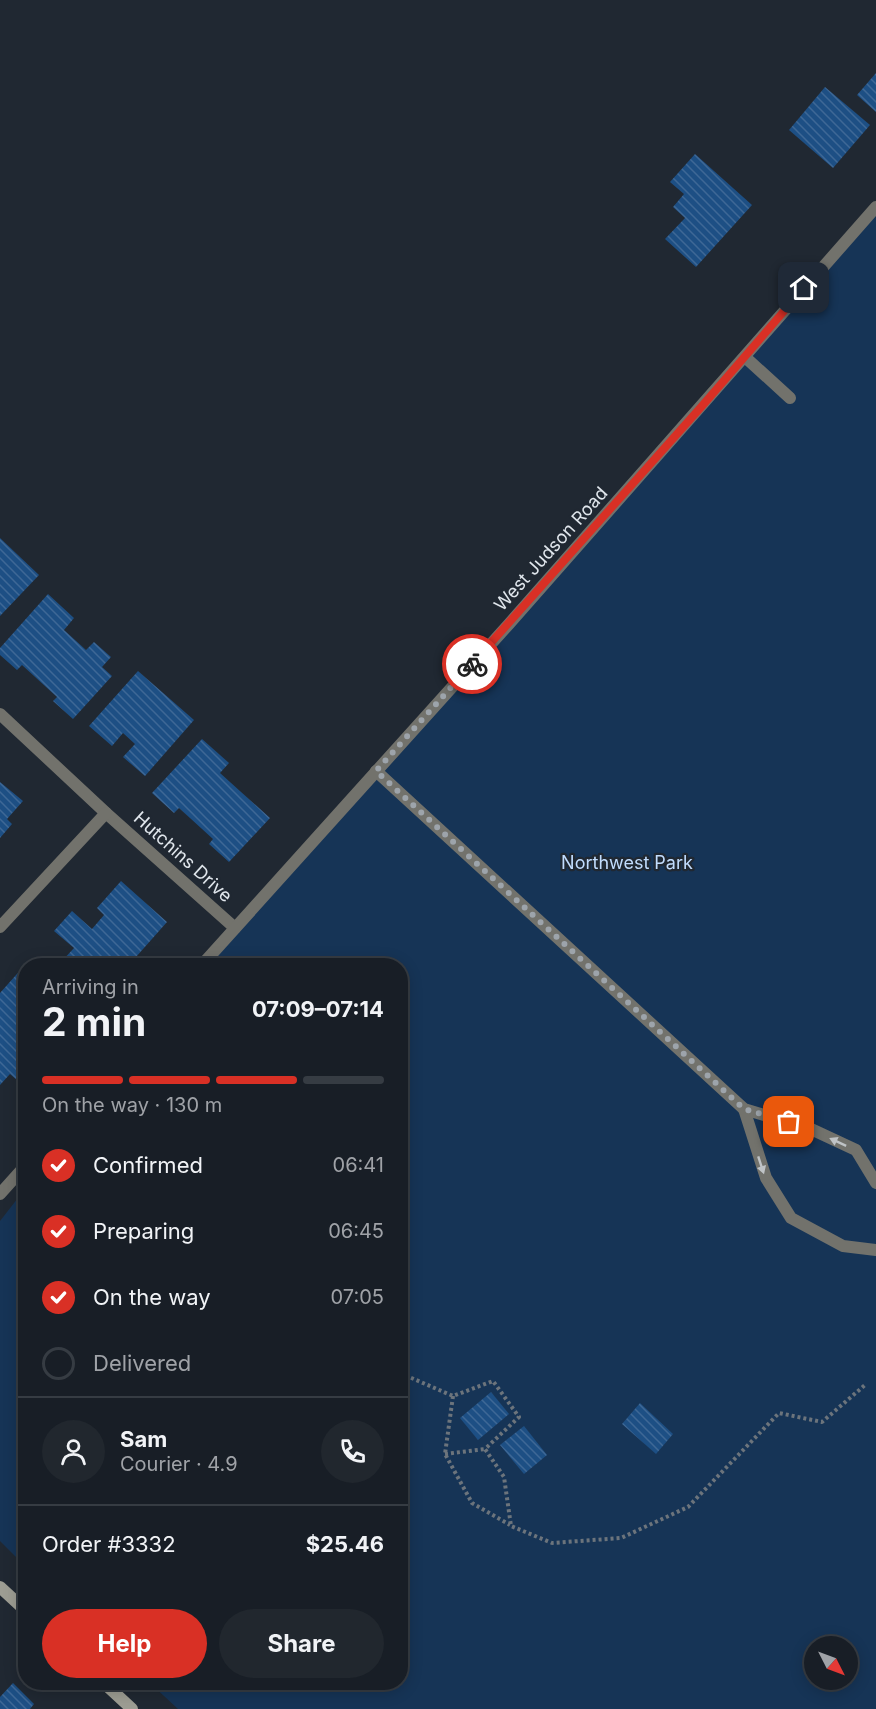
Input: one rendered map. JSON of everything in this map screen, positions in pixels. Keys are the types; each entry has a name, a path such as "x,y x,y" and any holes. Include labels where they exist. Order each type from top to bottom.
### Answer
{"street":[{"name":"West Judson Road","path":"208,958 876,207"},
{"path":"745,357 790,398"},
{"name":"Hutchins Drive","path":"0,714 106,813 235,928"},
{"path":"376,771 744,1109 811,1129 856,1150 876,1183"},
{"name":"Hutchins Drive","path":"0,927 106,813"},
{"path":"744,1109 766,1178 791,1218 843,1246 876,1250"},
{"path":"0,1194 18,1174"},
{"path":"0,1587 18,1604"},
{"path":"112,1690 132,1709"}],"path":[{"path":"408,1376 453,1396 493,1381 519,1417 485,1449 445,1454"},
{"path":"453,1396 445,1454 472,1503 511,1526 552,1543 621,1538 688,1507 779,1413 822,1422 865,1385"},
{"path":"485,1449 504,1477 511,1526"}],"green space":[{"name":"Northwest Park","path":"876,212 876,1709 178,1709 158,1690 408,1690 408,958 211,958"},
{"path":"18,1198 18,1559 0,1541 0,1221"}],"building":[{"path":"876,73 876,112 857,95"},
{"path":"825,87 870,125 833,168 789,130"},
{"path":"695,154 752,205 696,267 665,239 685,218 673,207 684,194 670,182"},
{"path":"0,538 39,575 0,616"},
{"path":"48,594 74,618 64,630 86,650 94,642 111,657 102,667 112,676 73,719 53,701 57,697 22,665 17,670 0,655 0,648"},
{"path":"138,671 194,720 145,776 123,757 135,744 123,733 112,746 89,726"},
{"path":"202,739 229,763 220,773 270,818 229,862 209,844 213,839 179,808 174,813 152,793"},
{"path":"0,782 23,801 7,819 12,824 0,838"},
{"path":"121,881 167,922 135,958 65,958 74,948 54,931 72,911 92,929 104,915 97,908"},
{"path":"18,973 18,1079 10,1074 0,1085 0,993"},
{"path":"491,1392 509,1414 478,1440 460,1418"},
{"path":"640,1403 673,1434 656,1454 622,1424"},
{"path":"524,1426 547,1455 524,1474 500,1445"},
{"path":"13,1683 34,1704 30,1709 0,1709 0,1697"}],"way so far":[{"path":"472,664 376,771 744,1109 789,1122"}],"route":[{"path":"472,664 804,288"}]}
